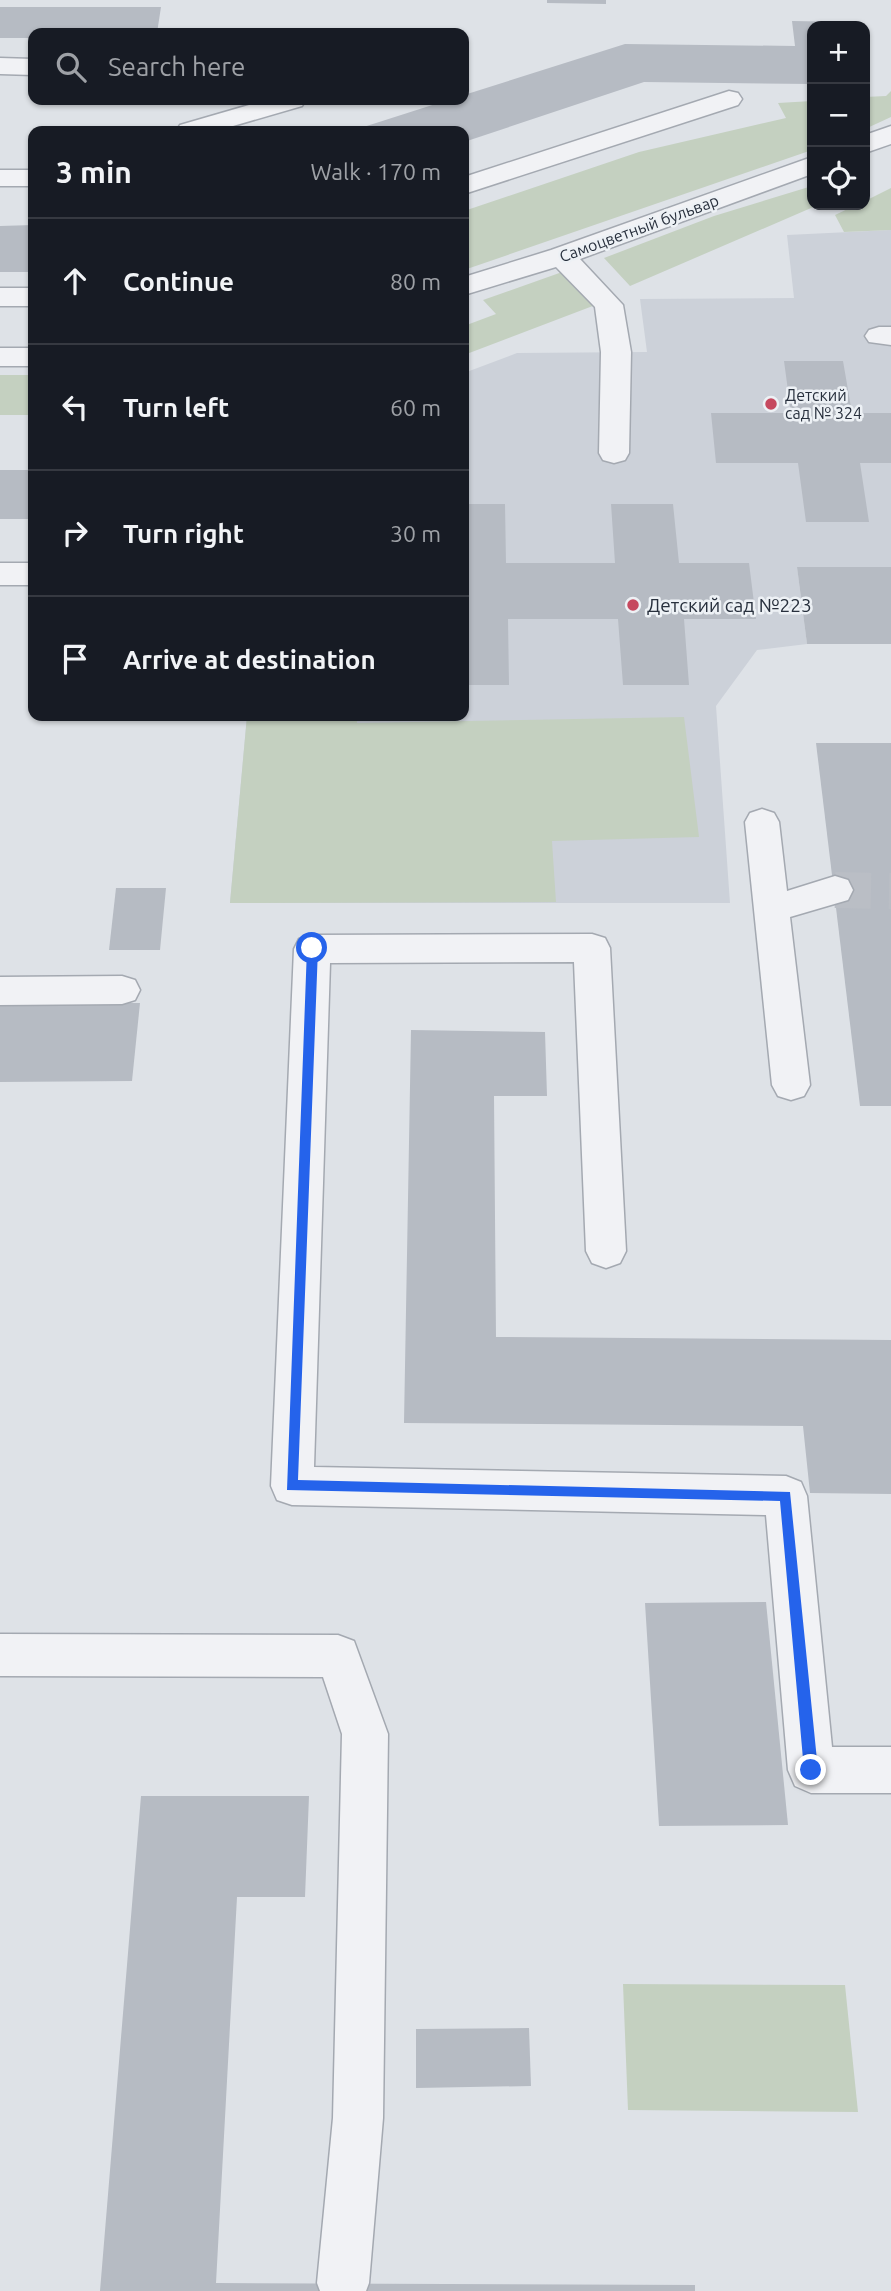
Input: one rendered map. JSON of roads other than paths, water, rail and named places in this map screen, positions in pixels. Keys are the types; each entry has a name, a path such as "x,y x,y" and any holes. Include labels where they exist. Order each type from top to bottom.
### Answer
{"street":[{"path":"0,66 28,67"},
{"path":"469,184 729,99"},
{"path":"196,126 219,111 259,105"},
{"path":"870,143 891,134"},
{"name":"Самоцветный бульвар","path":"469,284 561,256 807,167"},
{"path":"0,178 28,177"},
{"path":"561,256 609,305 616,352 614,453"},
{"path":"0,297 28,297"},
{"path":"0,357 28,357"},
{"path":"0,574 28,574"},
{"path":"762,822 791,1085"},
{"path":"771,909 835,890"},
{"path":"606,1251 592,947 312,948 292,1486 786,1496 811,1770 891,1770"},
{"path":"0,990 122,990"},
{"path":"0,1655 338,1656 365,1734 358,2118 343,2283"}],"tunnel":[{"path":"835,890 891,891"}],"place":[{"name":"Детский сад № 324","path":"771,404"},
{"name":"Детский сад №223","path":"633,605"}]}
